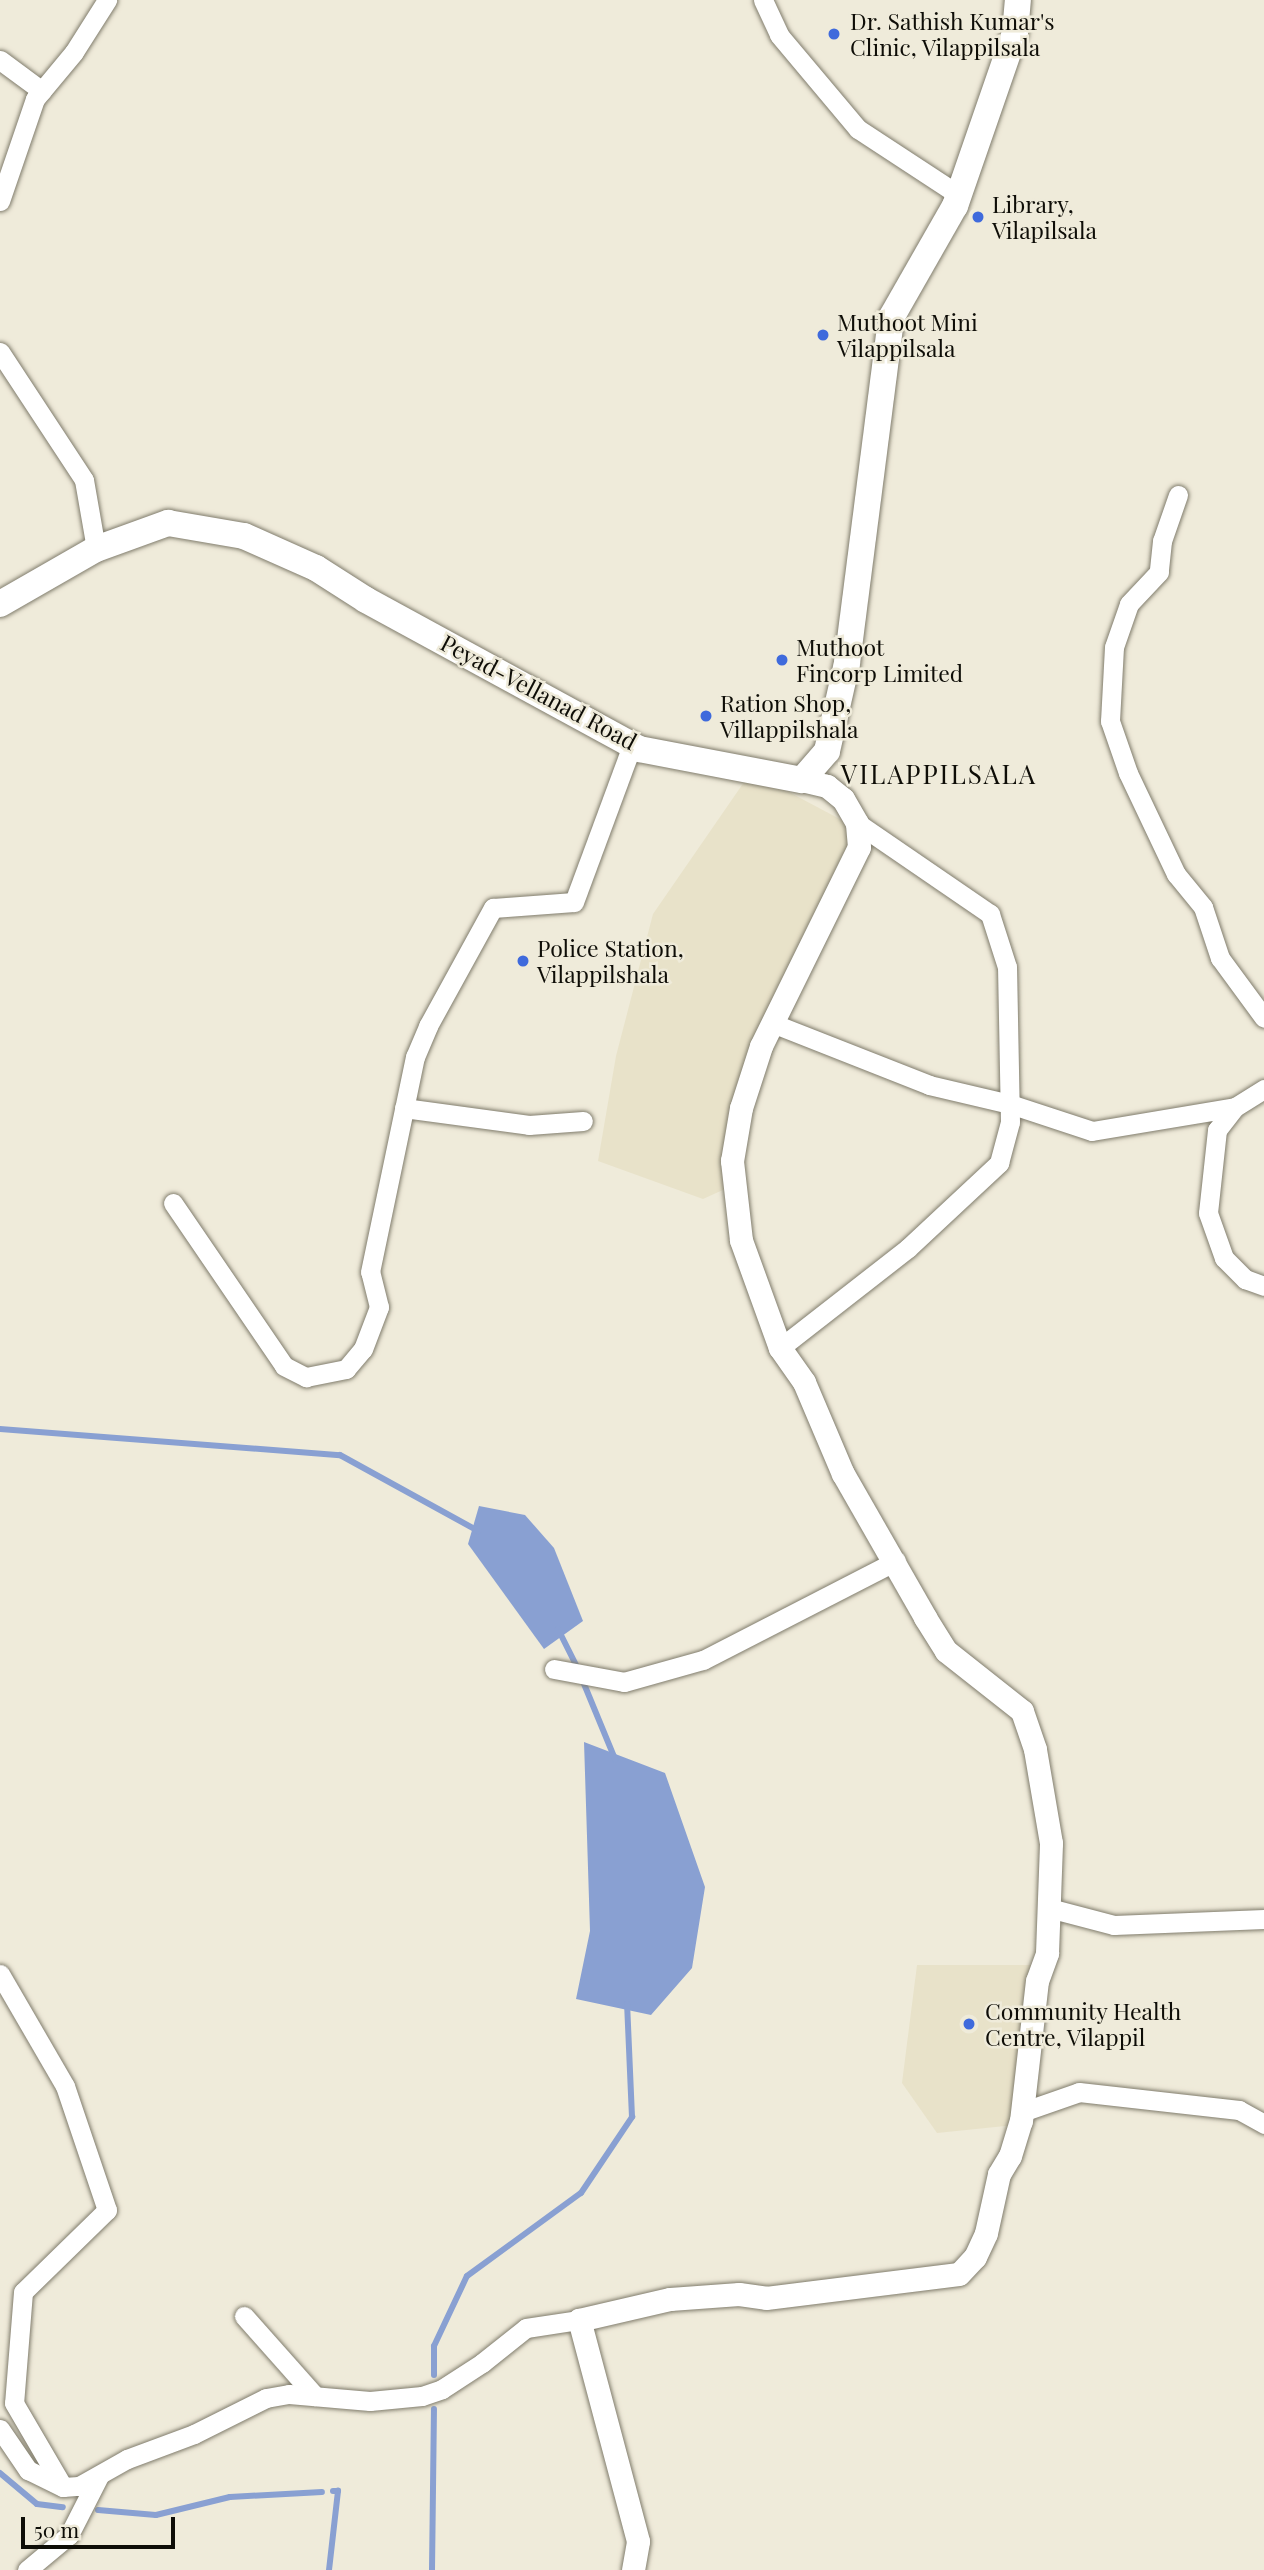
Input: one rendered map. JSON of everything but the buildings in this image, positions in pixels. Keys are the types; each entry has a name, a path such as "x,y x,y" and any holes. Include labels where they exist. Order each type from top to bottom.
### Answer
{"main road":[{"path":"802,780 827,751 847,663 891,318 959,195 1014,33 1018,0"},
{"name":"Peyad-Vellanad Road","path":"0,604 96,549 168,523 244,536 316,568 366,600 632,745 802,780"}],"street":[{"path":"0,201 35,99 75,52 107,0"},
{"path":"763,0 779,34 858,129 959,195"},
{"path":"0,60 42,91"},
{"path":"0,352 84,480 96,549"},
{"path":"1178,495 1161,541 1159,572 1129,604 1114,647 1110,721 1128,773 1176,874 1203,907 1220,958 1264,1018"},
{"path":"173,1203 284,1366 306,1377 346,1369 363,1349 379,1307 370,1272 415,1057 428,1026 493,908 574,902 632,745"},
{"path":"780,1348 908,1248 999,1163 1010,1104 1007,967 990,914 857,823 842,799 827,786 802,780"},
{"path":"0,2429 28,2470 63,2487 79,2486 127,2459 194,2434 266,2398 316,2396 370,2401 422,2396 442,2389 482,2363 526,2328 670,2299 739,2294 766,2298 959,2274 975,2257 986,2233 999,2174 1010,2156 1021,2112 1037,1981 1047,1953 1051,1843 1035,1749 1022,1711 946,1651 830,1449 804,1382 780,1348 741,1240 732,1161 741,1108 772,1023 859,847 857,823"},
{"path":"772,1023 929,1085 1010,1104 1092,1130 1235,1107"},
{"path":"1264,1089 1235,1107 1217,1130 1208,1213 1224,1258 1245,1279 1264,1286"},
{"path":"404,1108 528,1125 583,1121"},
{"path":"554,1669 624,1682 703,1661 896,1561"},
{"path":"1049,1909 1115,1925 1264,1919"},
{"path":"0,1974 65,2086 107,2210 23,2292 14,2403 63,2487"},
{"path":"1021,2112 1079,2092 1239,2110 1264,2124"},
{"path":"244,2316 316,2396"},
{"path":"579,2319 590,2373 638,2540 638,2569"},
{"path":"27,2570 69,2535 99,2476"}],"shaded area":[{"path":"751,772 851,825 853,844 769,1014 725,1189 703,1199 598,1161 616,1056 653,914"},
{"name":"Community Health Centre, Vilappil","path":"917,1965 1037,1965 1015,2125 937,2133 902,2083"}],"water":[{"path":"479,1506 525,1515 554,1548 583,1621 544,1649 468,1544"},
{"path":"584,1742 665,1773 705,1887 692,1968 651,2015 576,1999 590,1931"}],"waterway":[{"path":"0,1429 340,1455 478,1531"},
{"path":"558,1629 578,1669"},
{"path":"582,1679 615,1759"},
{"path":"434,2375 434,2346 467,2276 581,2193 632,2117 627,2004"},
{"path":"432,2570 434,2409"},
{"path":"0,2473 37,2504 63,2507"},
{"path":"329,2570 338,2491 333,2491"},
{"path":"98,2510 156,2515 230,2497 322,2492"}],"place":[{"name":"Dr. Sathish Kumar's Clinic, Vilappilsala","path":"834,34"},
{"name":"Library, Vilapilsala","path":"978,217"},
{"name":"Muthoot Mini Vilappilsala","path":"823,335"},
{"name":"Muthoot Fincorp Limited","path":"782,660"},
{"name":"Ration Shop, Villappilshala","path":"706,716"},
{"name":"Police Station, Vilappilshala","path":"523,961"},
{"name":"Community Health Centre, Vilappil","path":"969,2024"}],"district":[{"name":"VILAPPILSALA","path":"939,774"}]}
